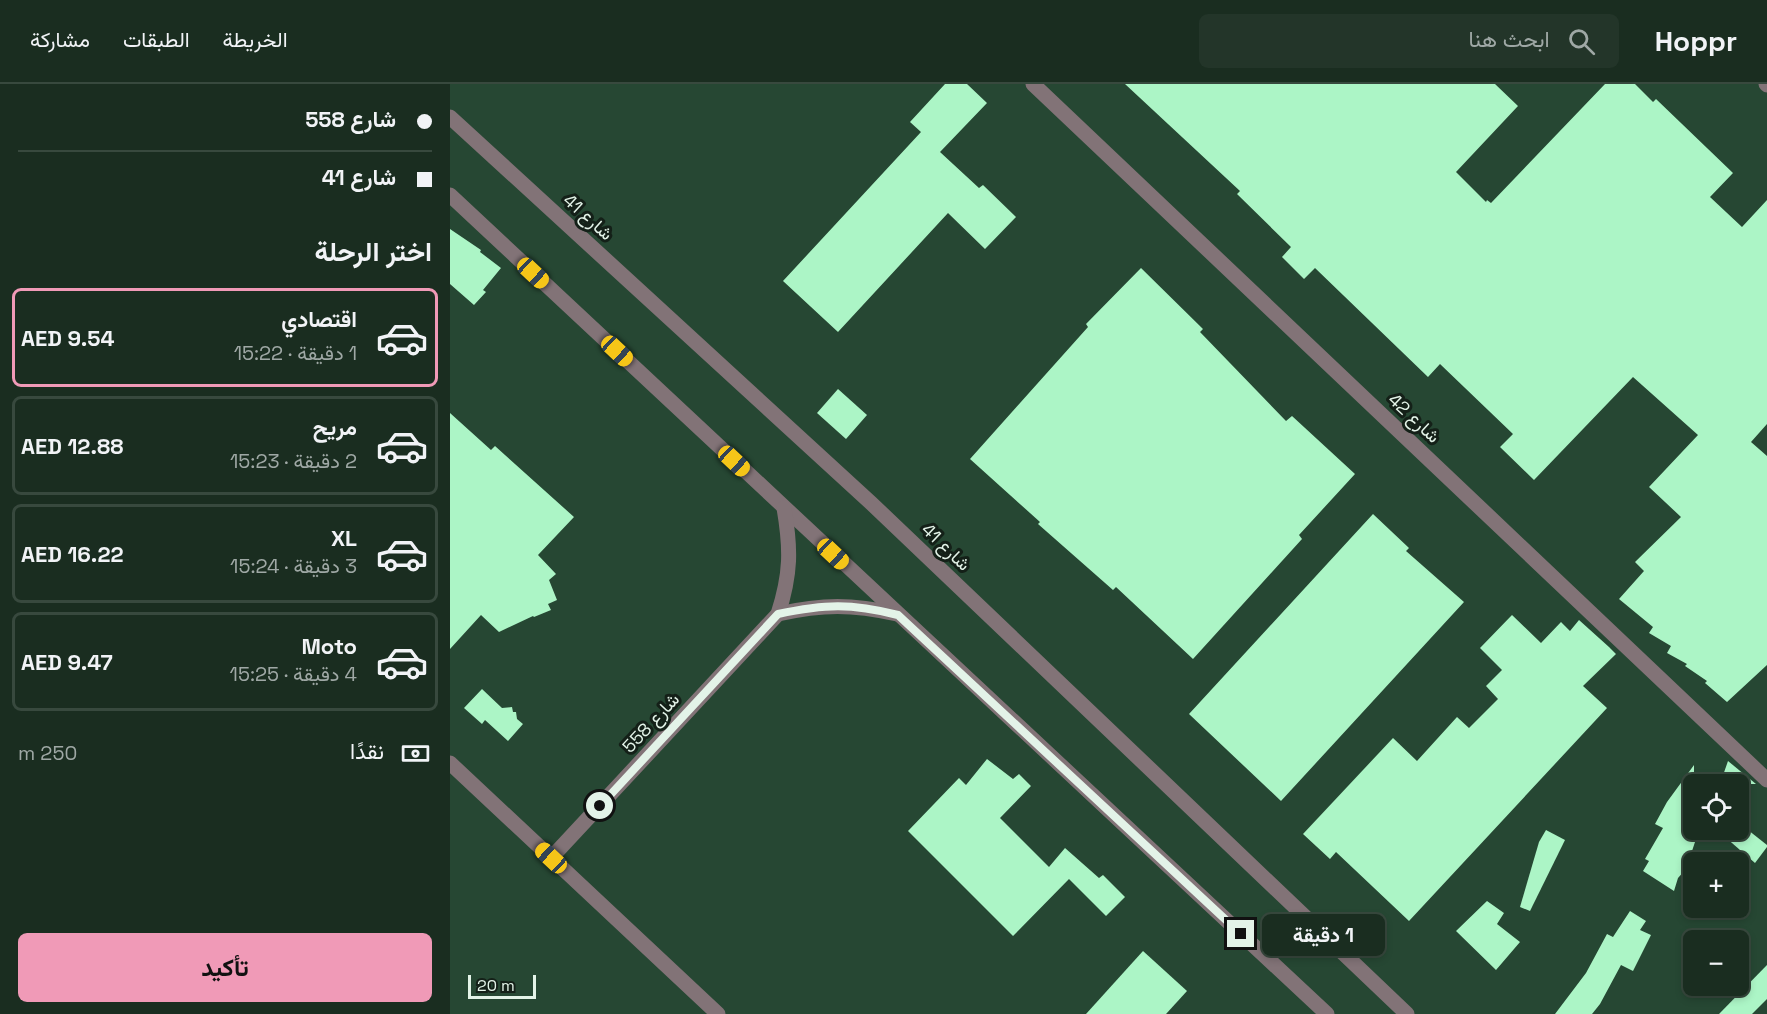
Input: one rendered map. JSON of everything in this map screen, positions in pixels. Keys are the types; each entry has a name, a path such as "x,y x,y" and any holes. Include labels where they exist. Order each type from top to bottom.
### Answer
{"street":[{"name":"شارع 42","path":"1034,84 1767,780"},
{"name":"شارع 41","path":"450,117 871,503 1407,1014"},
{"path":"450,195 1327,1014"},
{"name":"شارع 558","path":"551,858 778,614 786,588 790,561 789,534 784,508"},
{"path":"778,614 808,607 838,605 868,608 898,615"},
{"path":"450,763 718,1014"}],"shaded area":[{"path":"450,84 1767,84 1767,1014 450,1014"}],"building":[{"path":"945,84 967,84 987,103 940,152 979,188 983,185 1016,217 985,249 948,213 838,332 783,281 921,132 910,122"},
{"path":"1125,84 1495,84 1518,106 1456,172 1486,202 1487,200 1491,203 1605,84 1635,84 1653,102 1656,99 1733,173 1710,197 1742,227 1767,200 1767,424 1751,442 1767,456 1767,665 1727,702 1705,683 1707,681 1685,666 1687,664 1667,653 1671,646 1649,633 1653,627 1619,599 1644,571 1635,562 1681,517 1649,487 1698,435 1633,377 1534,480 1500,447 1513,434 1440,364 1428,377 1315,268 1304,279 1282,257 1291,247 1237,194 1240,191"},
{"path":"450,229 481,250 480,252 501,268 483,290 486,292 474,305 450,284"},
{"path":"1141,268 1203,329 1200,332 1286,421 1292,416 1355,474 1299,535 1302,539 1193,659 1116,587 1113,590 1038,524 1040,522 970,459 1088,327 1086,324"},
{"path":"838,389 867,415 846,439 817,413"},
{"path":"450,413 491,450 495,446 574,517 538,555 556,574 549,580 557,600 548,604 551,610 499,632 481,615 450,649"},
{"path":"1373,514 1409,548 1406,551 1464,602 1281,801 1189,714"},
{"path":"1512,615 1541,643 1561,622 1570,631 1579,620 1609,647 1616,654 1583,686 1607,708 1409,921 1336,852 1330,859 1303,834 1393,738 1417,761 1457,717 1469,728 1498,699 1486,686 1502,670 1480,648"},
{"path":"482,689 502,708 512,707 517,719 523,724 508,741 485,720 482,724 464,708"},
{"path":"987,759 1013,779 1019,774 1031,786 1000,818 1049,867 1065,848 1099,878 1103,875 1125,897 1106,916 1069,879 1013,936 908,831 959,778 966,785"},
{"path":"1728,761 1744,774 1723,774"},
{"path":"1694,765 1694,774 1687,774"},
{"path":"1683,780 1683,840 1696,840 1692,852 1683,852 1683,872 1678,878 1674,891 1643,871 1649,861 1645,859 1663,828 1655,824"},
{"path":"1546,830 1565,840 1530,911 1520,907 1539,842"},
{"path":"1749,831 1767,845 1755,863 1749,858 1749,852 1742,852 1729,840 1749,840"},
{"path":"1487,901 1504,913 1497,924 1520,942 1496,970 1456,931"},
{"path":"1630,911 1646,921 1640,930 1651,935 1633,971 1621,965 1592,1014 1555,1014 1586,973 1607,934 1613,937"},
{"path":"1143,951 1187,991 1166,1014 1086,1014"},
{"path":"1767,965 1767,999 1752,1014 1719,1014 1737,996 1749,996 1749,983"}],"route":[{"path":"600,806 778,614 808,607 838,605 868,608 898,615 1241,934"}]}
